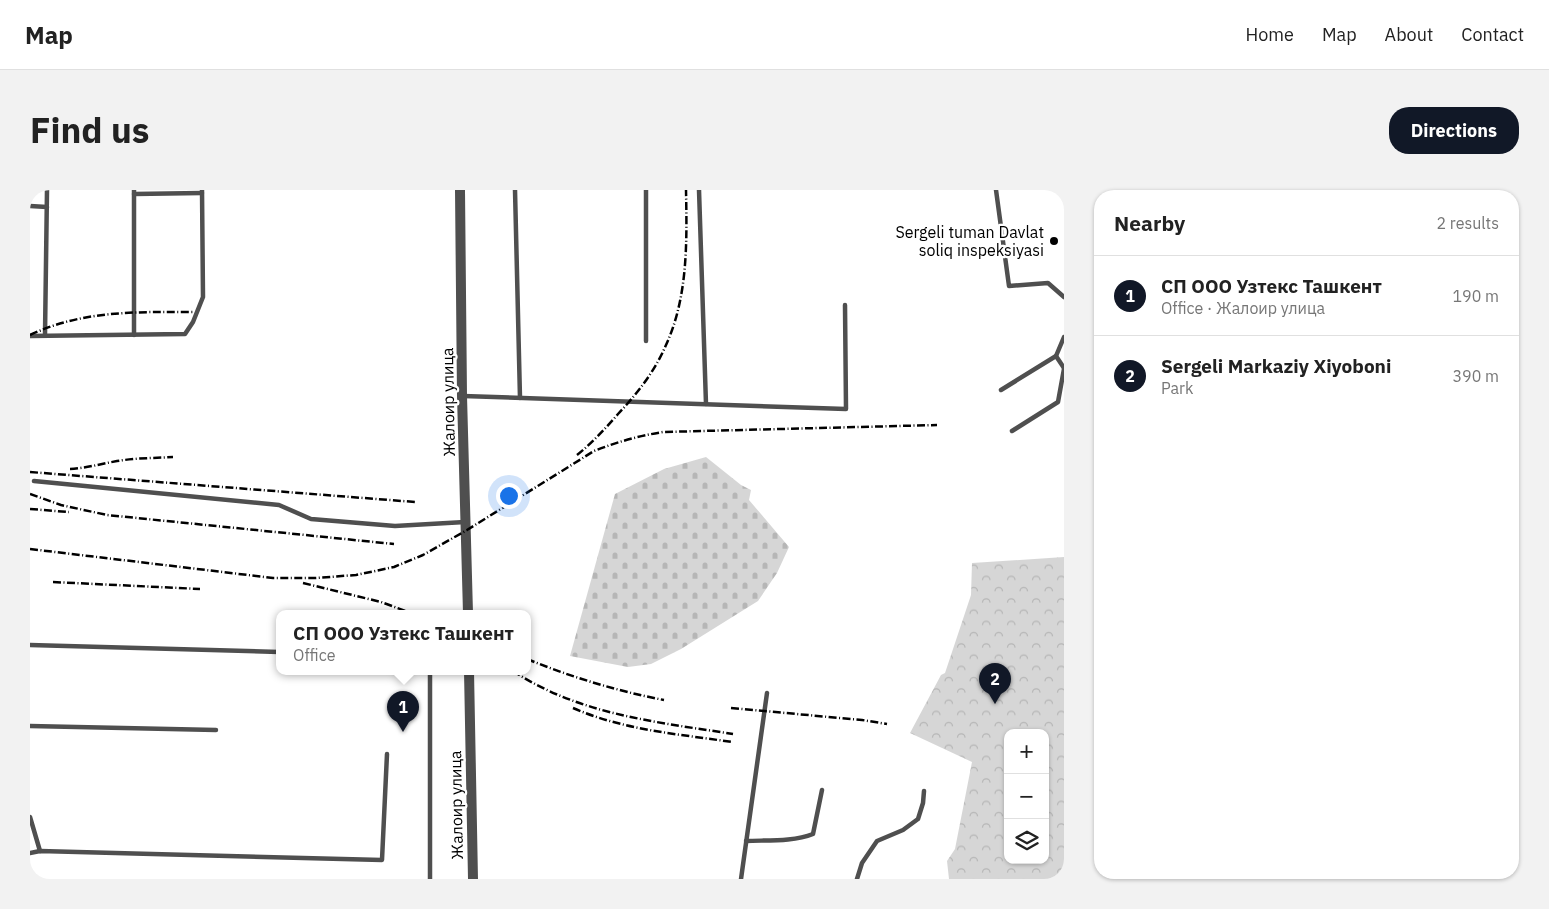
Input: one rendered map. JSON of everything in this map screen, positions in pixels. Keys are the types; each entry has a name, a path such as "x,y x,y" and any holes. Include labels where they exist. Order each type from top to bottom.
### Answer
{"street":[{"name":"Жалоир улица","path":"460,190 462,396 468,610"},
{"name":"Жалоир улица","path":"469,675 472,879"}],"lane":[{"path":"45,335 47,190"},
{"path":"515,190 520,398"},
{"path":"646,190 646,340"},
{"path":"699,190 706,404"},
{"path":"996,190 1009,286 1048,283 1064,297"},
{"path":"30,336 184,334 193,322 203,297 202,191 134,192 134,334"},
{"path":"30,206 47,207"},
{"path":"462,396 846,409 845,305"},
{"path":"1001,390 1056,356 1064,338"},
{"path":"1012,431 1058,402 1064,368 1056,356"},
{"path":"34,481 279,505 311,518 395,526 466,522"},
{"path":"30,645 276,652"},
{"path":"430,675 430,879"},
{"path":"741,879 767,693"},
{"path":"30,726 216,730"},
{"path":"30,853 40,851 382,860 386,754"},
{"path":"746,841 783,840 813,834 822,790"},
{"path":"857,879 862,863 877,841 903,830 918,819 923,803 924,791"},
{"path":"30,817 40,851"}],"green space":[{"path":"706,457 741,485 751,490 749,500 789,547 777,573 758,601 681,649 651,664 628,667 570,656 615,494 664,469"},
{"path":"1064,557 1064,879 949,879 947,861 955,849 972,762 910,733 941,675 945,673 971,595 972,563"}],"railway":[{"path":"577,455 588,446 639,390 657,364 666,345 679,308 685,269 686,190"},
{"path":"30,335 70,321 110,314 194,312"},
{"path":"30,549 273,578 315,578 356,575 394,567 423,555 467,530 594,451 636,437 663,432 937,425"},
{"path":"70,469 124,460 173,457"},
{"path":"30,472 415,502"},
{"path":"30,494 61,505 107,515 394,544"},
{"path":"30,509 69,512"},
{"path":"53,582 200,589"},
{"path":"303,583 381,602 403,610"},
{"path":"531,661 594,683 664,700"},
{"path":"520,675 565,698 592,707 648,720 733,734"},
{"path":"573,708 631,726 671,734 732,742"},
{"path":"731,708 887,724"}],"place":[{"name":"Sergeli tuman Davlat soliq inspeksiyasi","path":"1054,241"},
{"name":"Sergeli Markaziy Xiyoboni","path":"995,704"},
{"name":"СП ООО Узтекс Ташкент","path":"403,732"}]}
